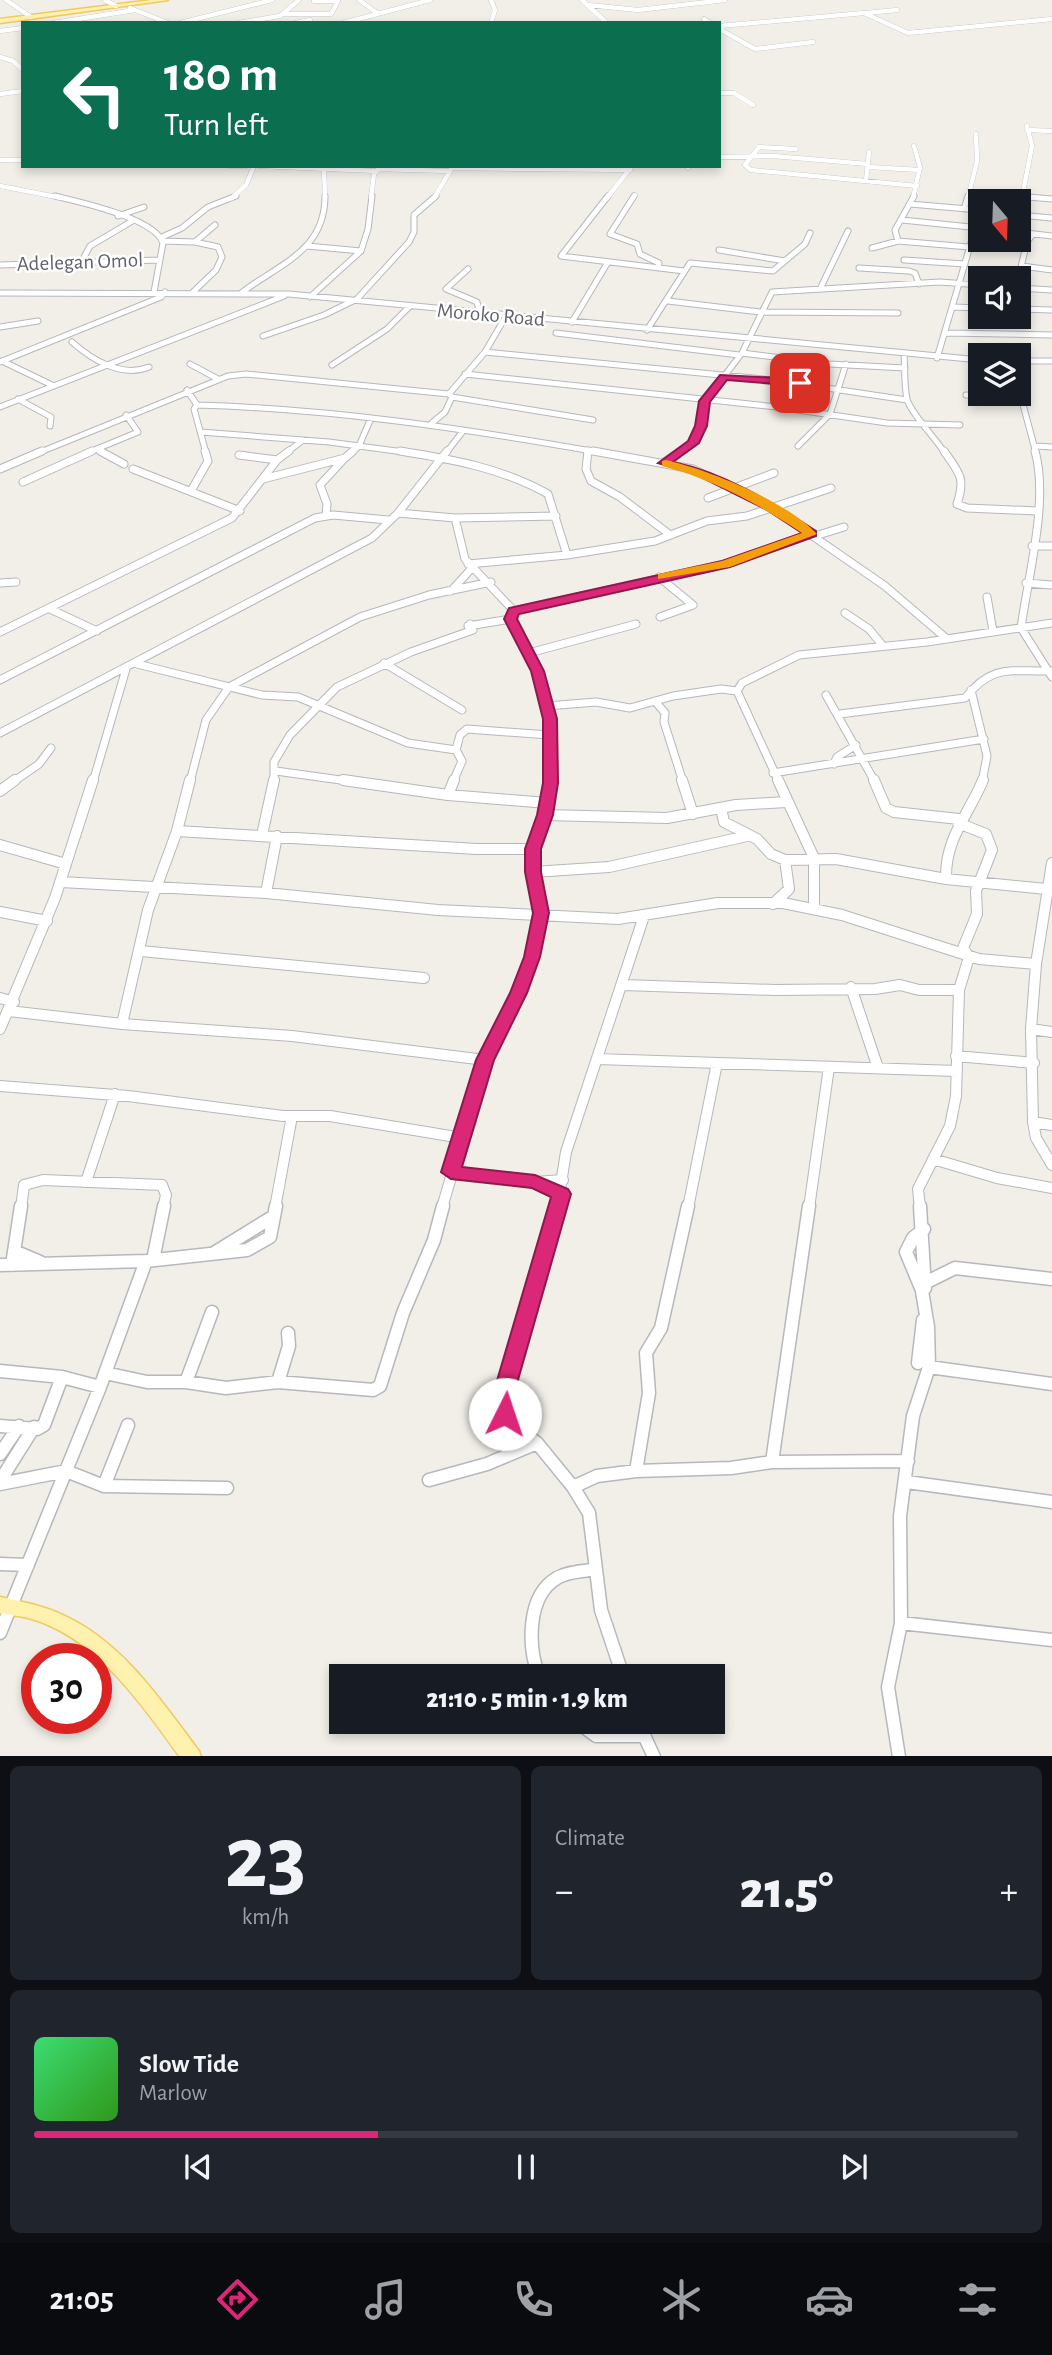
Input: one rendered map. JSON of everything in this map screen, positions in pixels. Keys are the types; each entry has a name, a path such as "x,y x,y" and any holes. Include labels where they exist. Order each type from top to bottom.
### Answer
{"main road":[{"path":"0,21 165,0"},
{"path":"6,1606 54,1618 76,1629 111,1656 135,1682 192,1756"}],"street":[{"path":"6,0 31,17"},
{"path":"107,0 163,21"},
{"path":"189,21 272,0"},
{"path":"248,21 292,11 299,0"},
{"path":"283,14 331,15 338,1 315,0"},
{"path":"359,0 377,13"},
{"path":"350,21 430,0"},
{"path":"491,0 495,10 492,21"},
{"path":"582,0 605,21"},
{"path":"661,0 665,8"},
{"path":"588,5 627,10 726,0"},
{"path":"66,21 135,10"},
{"path":"721,26 897,10"},
{"path":"192,12 210,16"},
{"path":"65,13 84,21"},
{"path":"864,13 906,33 1052,19"},
{"path":"305,21 310,20"},
{"path":"0,31 21,27"},
{"path":"721,30 755,49 813,42"},
{"path":"0,57 13,61 21,68"},
{"path":"13,61 21,59"},
{"path":"0,94 21,90"},
{"path":"721,93 734,93 753,105"},
{"path":"1024,189 1032,146 1027,128 1052,131"},
{"path":"971,189 980,148 976,134"},
{"path":"796,149 761,146 748,158 745,165 751,170 917,186"},
{"path":"898,241 895,230 917,186 920,155 914,146"},
{"path":"866,181 869,152"},
{"path":"721,157 773,156 919,170"},
{"path":"0,160 21,160"},
{"path":"162,239 182,228 208,207 237,196 246,186 253,168"},
{"path":"240,294 307,246 323,224 324,168 631,168"},
{"path":"263,336 332,312 367,291 409,242 414,232 414,215 436,197 452,168"},
{"path":"631,168 561,254 565,258 684,271"},
{"path":"310,296 348,266 361,251 368,229 370,195 379,169"},
{"path":"0,186 49,194 134,220 162,239 218,247 222,257 216,270 193,292"},
{"path":"635,195 610,234 637,244 642,256 659,263 658,267"},
{"path":"964,209 968,198"},
{"path":"1031,198 1052,199"},
{"path":"910,204 968,209"},
{"path":"118,216 144,207"},
{"path":"1031,216 1052,218"},
{"path":"82,261 87,250 98,241 134,220"},
{"path":"902,220 968,228"},
{"path":"195,242 215,225"},
{"path":"820,289 848,231"},
{"path":"647,330 690,263 766,272 778,269 805,244 810,233"},
{"path":"1022,266 1027,242 1033,234 1052,236"},
{"path":"155,292 162,239"},
{"path":"872,248 898,241 968,247"},
{"path":"307,246 361,251"},
{"path":"719,250 785,261"},
{"path":"937,358 969,252"},
{"name":"Adelegan Omol","path":"0,265 159,260"},
{"path":"904,260 965,264"},
{"path":"572,322 608,262"},
{"path":"945,264 963,274"},
{"path":"1031,267 1052,270"},
{"path":"859,268 909,271 915,273 919,284"},
{"path":"468,270 446,289 477,302 481,314"},
{"path":"663,463 693,443 701,426 705,401 749,340 760,312 772,292 968,284"},
{"path":"1031,289 1052,290"},
{"path":"1,361 161,297 165,292"},
{"name":"Moroko Road","path":"0,293 289,294 968,359"},
{"path":"0,407 289,294"},
{"path":"668,301 760,312 898,313"},
{"path":"332,365 387,329 409,307"},
{"path":"954,307 968,308"},
{"path":"1031,309 1052,310"},
{"path":"432,423 445,412 451,396 465,374 485,352 506,316"},
{"path":"0,327 37,321"},
{"path":"556,332 740,354 905,368"},
{"path":"946,333 1052,335"},
{"path":"72,342 80,351 134,372 149,367"},
{"path":"485,352 800,383 907,400"},
{"path":"904,354 907,400 913,413 926,425 961,476 963,485 958,505 1037,511"},
{"path":"1,361 54,386"},
{"path":"1031,361 1052,361"},
{"path":"190,364 218,379"},
{"path":"798,446 830,414 846,364"},
{"path":"0,469 187,390 218,379 246,374 451,396 593,420"},
{"path":"465,374 926,425 960,425"},
{"path":"187,390 197,405"},
{"path":"18,399 51,417 50,426"},
{"path":"197,405 274,407 432,423 463,431 693,469 771,507 813,535 885,586 947,639"},
{"path":"191,491 208,461 194,409 197,405"},
{"path":"1024,406 1040,469 1021,628 1051,673"},
{"path":"23,482 60,463 100,451 138,432 126,415"},
{"path":"327,515 327,504 320,485 359,446 371,418"},
{"path":"0,733 136,664 383,531 388,520 398,513 463,431"},
{"path":"201,432 359,446 442,459 536,486 548,494 567,555"},
{"path":"0,632 215,527 241,508 277,460 303,440"},
{"path":"1035,446 1052,447"},
{"path":"588,450 586,469 591,481 620,497 669,534"},
{"path":"100,451 124,464"},
{"path":"239,456 277,460"},
{"path":"262,479 345,458"},
{"path":"133,468 230,507 241,508"},
{"path":"708,498 774,472"},
{"path":"451,591 470,566 655,541 707,522 747,516 831,488"},
{"path":"398,513 455,518 556,516"},
{"path":"0,680 327,515 388,520"},
{"path":"105,1373 147,1382 186,1382 226,1388 278,1382 373,1390 380,1386 403,1313 435,1240 451,1172 485,1060 519,993 532,957 541,913 533,872 533,849 545,815 551,764 547,706 530,653 512,615 491,582 470,566 459,543 460,531 455,518"},
{"path":"262,835 274,784 274,762 290,735 337,687 384,663 473,630 470,624 659,577 725,564 844,527"},
{"path":"1032,546 1052,546"},
{"path":"659,577 693,605 660,617"},
{"path":"0,583 16,582"},
{"path":"122,1024 141,951 142,932 177,831 206,720 229,687 347,622 408,601 491,582"},
{"path":"1026,583 1052,585"},
{"path":"987,597 993,631"},
{"path":"50,609 97,631"},
{"path":"845,613 869,629 883,646"},
{"path":"737,691 742,683 799,655 947,639 1052,623"},
{"path":"530,653 636,624"},
{"path":"384,663 461,710"},
{"path":"136,664 262,695 298,698 408,743 434,749 456,750"},
{"path":"0,1029 12,1007 61,883 125,669"},
{"path":"839,714 965,698 985,675 1001,671 1051,673"},
{"path":"946,879 944,863 958,821 986,773 984,739 971,688"},
{"path":"547,706 596,702 630,708 721,690 737,691"},
{"path":"737,691 814,859 814,908"},
{"path":"826,695 865,761 890,811 958,821 979,828 993,843 974,898 976,914 963,948 969,957"},
{"path":"655,701 666,713 664,722 693,814"},
{"path":"448,795 462,761 456,750 460,735 467,730 549,735"},
{"path":"773,773 865,761 984,739"},
{"path":"834,764 837,757 856,745"},
{"path":"0,791 39,764 51,748"},
{"path":"276,771 448,795 547,803"},
{"path":"274,784 290,775"},
{"path":"545,815 667,818 720,808 786,802"},
{"path":"720,808 724,822 757,839 771,854 785,860 869,863 946,879 1046,889"},
{"path":"177,831 477,849 533,849"},
{"path":"266,893 277,836"},
{"path":"533,872 609,867 661,853 747,836"},
{"path":"0,845 66,864"},
{"path":"773,904 789,889 785,860"},
{"path":"1052,863 1046,889 1043,935 1036,964 1031,1029 1034,1063 1033,1122 1040,1145 1052,1164"},
{"path":"61,883 266,893 438,910 643,919 716,904 773,904 814,908 969,957 1008,965 1036,964"},
{"path":"0,912 47,921"},
{"path":"619,1664 601,1610 589,1513 573,1487 537,1444 510,1423 501,1401 561,1194 566,1152 643,919"},
{"path":"141,951 424,978"},
{"path":"925,1290 924,1229 918,1189 950,1126 956,1096 959,990 969,957"},
{"path":"623,985 775,990 851,987 875,989 900,985 919,990 959,990"},
{"path":"851,987 878,1069"},
{"path":"0,998 12,1007 122,1024 292,1036 485,1060"},
{"path":"1031,1029 1052,1032"},
{"path":"956,1056 1034,1063"},
{"path":"597,1059 957,1071"},
{"path":"636,1471 649,1393 646,1353 661,1328 671,1292 717,1063"},
{"path":"772,1462 829,1067"},
{"path":"0,1086 115,1094 292,1116 361,1119 418,1132 462,1138"},
{"path":"86,1182 115,1094"},
{"path":"6,1265 150,1261 230,1253 247,1250 265,1242 270,1237 292,1116"},
{"path":"1033,1122 1052,1125"},
{"path":"933,1159 997,1178 1052,1188"},
{"path":"451,1172 535,1182 563,1180"},
{"path":"0,1633 6,1606 28,1566 150,1261 166,1188 157,1184 136,1187 43,1180 24,1185 14,1251 6,1265"},
{"path":"535,1182 561,1194"},
{"path":"212,1254 274,1216"},
{"path":"924,1229 913,1238 906,1252 925,1290"},
{"path":"230,1253 238,1240"},
{"path":"14,1251 45,1264"},
{"path":"925,1290 955,1268 1052,1279"},
{"path":"899,1756 888,1687 901,1623 900,1516 928,1327 921,1285 925,1290"},
{"path":"186,1382 212,1312"},
{"path":"278,1382 289,1346 288,1333"},
{"path":"923,1365 1052,1384"},
{"path":"0,1371 62,1377 100,1387"},
{"path":"0,1426 44,1425 62,1377"},
{"path":"104,1486 128,1425"},
{"path":"0,1454 19,1426"},
{"path":"0,1482 34,1427"},
{"path":"429,1480 487,1464 537,1444"},
{"path":"573,1487 597,1476 636,1471 731,1468 772,1462 908,1461"},
{"path":"0,1482 66,1471 104,1486 227,1488"},
{"path":"907,1482 1052,1502"},
{"path":"0,1564 28,1566"},
{"path":"534,1664 531,1635 534,1616 548,1585 565,1575 594,1569"},
{"path":"901,1623 1052,1640"},
{"path":"593,1734 643,1736 654,1756"}],"slow traffic":[{"path":"662,576 725,564 811,534 751,496 699,471 681,465 666,464"}],"route":[{"path":"505,1414 501,1401 561,1194 535,1182 451,1172 485,1060 519,993 532,957 541,913 533,872 533,849 545,815 550,783 550,719 530,653 511,619 514,611 725,564 811,534 771,507 699,471 663,463 693,443 701,426 705,401 724,377 800,383"}]}
